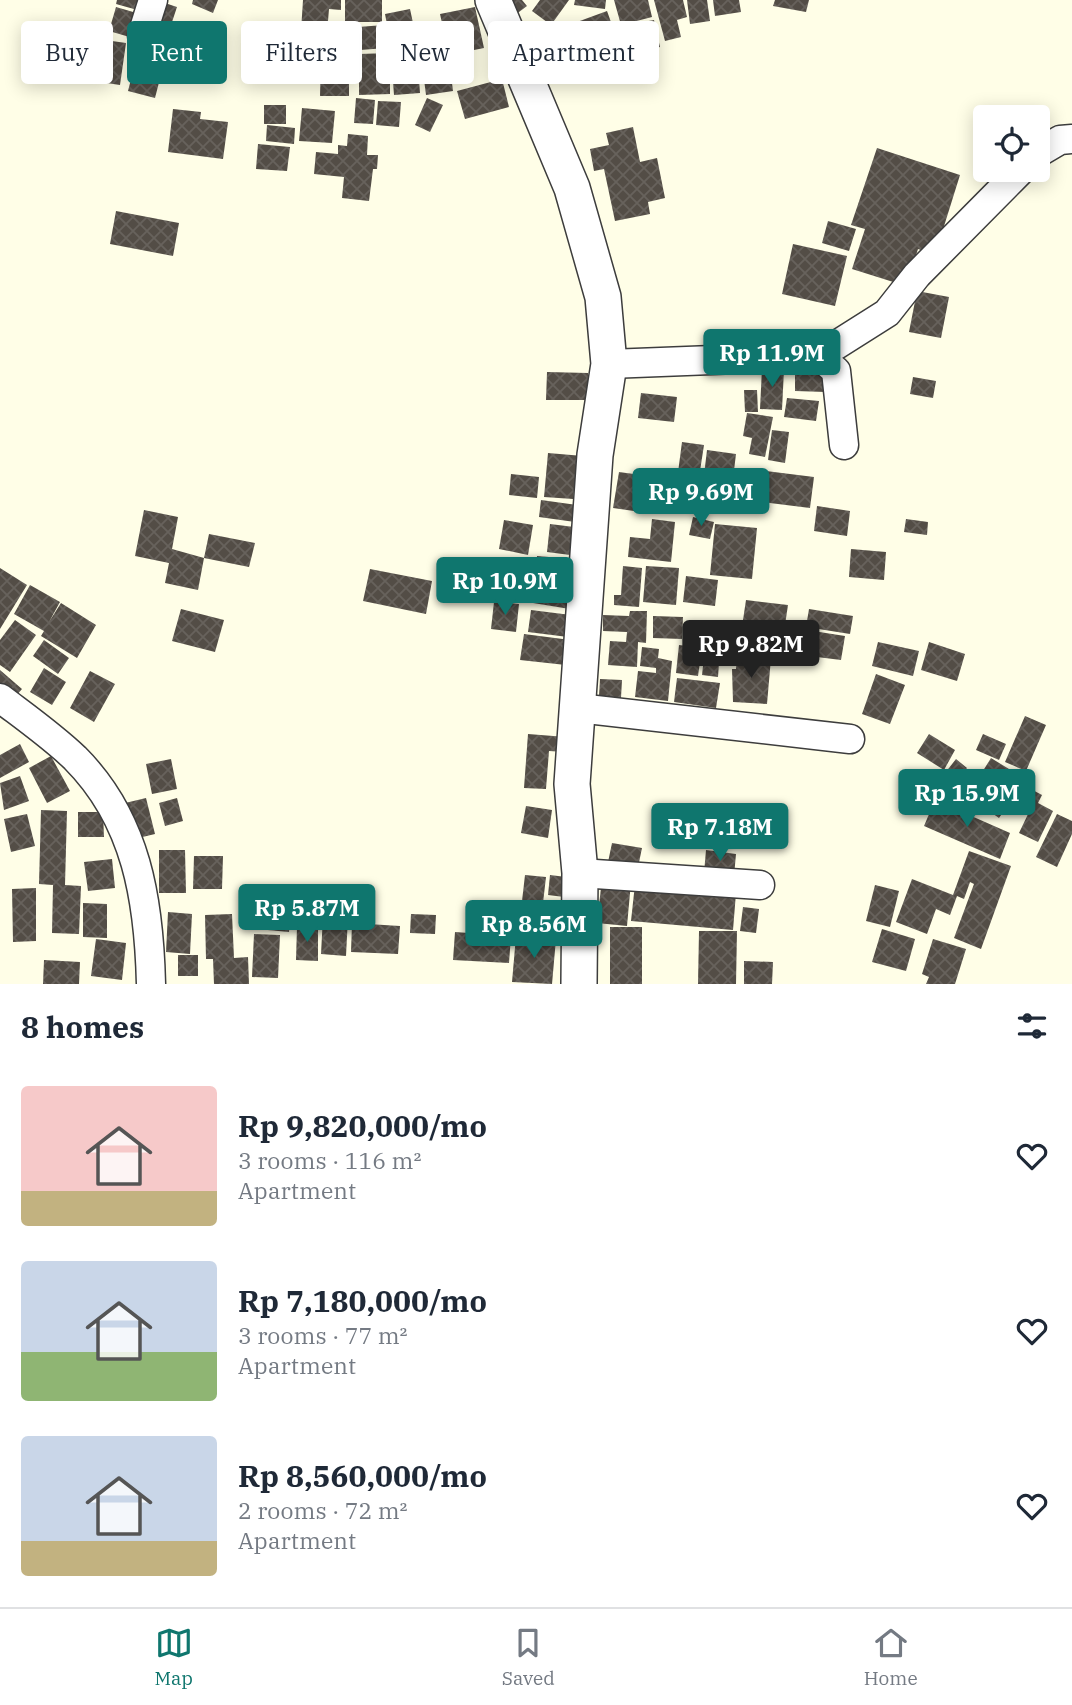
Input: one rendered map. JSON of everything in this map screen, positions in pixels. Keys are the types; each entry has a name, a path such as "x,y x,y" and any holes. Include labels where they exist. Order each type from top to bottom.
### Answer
{"street":[{"path":"146,21 153,0"},
{"path":"493,0 558,161 572,188 603,297 608,364 595,455 572,784 580,873 579,984"},
{"path":"1050,146 1060,140 1072,139"},
{"path":"608,364 819,356 887,313 917,275 1009,182"},
{"path":"819,356 836,371 842,407 844,446"},
{"path":"0,698 73,756 113,805 142,879 150,923 151,984"},
{"path":"578,708 850,739"},
{"path":"580,873 760,886"}],"building":[{"path":"117,0 145,0 141,11 116,4"},
{"path":"193,0 218,0 213,13 192,4"},
{"path":"303,0 341,0 341,10 329,9 328,21 302,21"},
{"path":"345,0 382,0 382,21 345,21"},
{"path":"509,0 522,0 527,6 515,15"},
{"path":"540,0 569,0 554,21 546,21 532,11"},
{"path":"575,0 606,0 605,9 574,5"},
{"path":"614,0 648,0 652,17 620,21"},
{"path":"654,0 683,0 687,17 677,20 681,37 665,41"},
{"path":"687,0 707,0 710,21 690,24"},
{"path":"713,0 739,0 741,12 715,16"},
{"path":"775,0 809,0 806,12 773,6"},
{"path":"159,1 177,7 172,21 152,21"},
{"path":"116,7 140,14 138,21 127,21 127,36 113,32 112,21"},
{"path":"475,7 484,48 474,50 474,21 442,21 440,14"},
{"path":"410,9 413,21 386,21 385,14"},
{"path":"607,11 611,21 580,21"},
{"path":"376,26 376,49 362,50 362,27"},
{"path":"113,41 126,43 120,85 113,84"},
{"path":"376,53 376,84 390,84 390,94 359,95 359,84 362,84 362,54"},
{"path":"488,83 503,84 509,107 465,119 457,91"},
{"path":"130,84 159,84 155,98 128,91"},
{"path":"320,84 349,84 349,96 320,96"},
{"path":"393,84 419,84 420,93 394,95"},
{"path":"425,84 452,84 453,91 426,95"},
{"path":"356,98 375,100 373,124 354,123"},
{"path":"427,98 443,105 430,132 415,125"},
{"path":"378,101 401,102 399,127 376,125"},
{"path":"264,105 286,105 286,124 264,124"},
{"path":"302,108 335,111 332,143 299,141"},
{"path":"173,109 201,112 200,119 228,122 223,159 168,152"},
{"path":"267,125 295,128 294,144 266,141"},
{"path":"633,127 640,162 657,158 665,198 648,202 650,214 615,221 604,169 594,171 590,149 609,145 606,133"},
{"path":"348,134 368,136 367,155 378,155 377,169 373,169 369,201 342,198 344,177 314,174 316,152 338,154 338,145 347,146"},
{"path":"258,144 290,147 287,171 256,169"},
{"path":"877,148 960,175 935,255 918,249 906,286 852,269 865,229 851,225"},
{"path":"116,211 179,223 173,256 110,244"},
{"path":"828,221 856,229 849,251 822,243"},
{"path":"793,244 847,256 835,306 782,294"},
{"path":"917,291 949,297 941,338 909,332"},
{"path":"762,368 784,369 782,410 760,409"},
{"path":"795,368 827,368 826,392 795,391"},
{"path":"547,372 588,373 588,400 546,400"},
{"path":"913,377 936,381 933,398 910,394"},
{"path":"744,390 757,390 758,412 745,412"},
{"path":"641,393 677,397 674,422 638,418"},
{"path":"787,398 819,401 816,421 784,417"},
{"path":"747,413 773,417 765,457 749,454 752,438 743,436"},
{"path":"772,430 789,432 785,463 768,460"},
{"path":"682,442 704,445 698,484 690,482 686,508 656,504 655,514 613,508 619,472 677,480"},
{"path":"707,450 736,454 731,495 702,492"},
{"path":"548,453 583,456 587,491 574,490 573,499 544,497"},
{"path":"766,471 814,477 810,508 762,502"},
{"path":"511,474 539,477 537,498 509,495"},
{"path":"541,500 577,505 575,522 539,517"},
{"path":"817,506 850,511 847,536 814,531"},
{"path":"144,510 178,517 172,549 204,558 198,590 165,583 169,563 135,556"},
{"path":"693,517 714,522 710,539 689,535"},
{"path":"652,519 675,522 671,562 628,557 630,537 650,539"},
{"path":"906,519 928,522 927,535 904,532"},
{"path":"504,520 533,525 528,555 499,549"},
{"path":"550,524 574,527 570,555 547,552"},
{"path":"715,524 757,528 752,579 710,575"},
{"path":"209,534 255,543 249,567 204,558"},
{"path":"851,549 886,552 884,580 849,577"},
{"path":"537,556 585,560 583,578 536,575"},
{"path":"623,566 642,568 639,607 614,605 614,595 621,595"},
{"path":"646,566 679,568 676,605 643,602"},
{"path":"0,568 27,585 0,629"},
{"path":"370,569 432,581 426,614 363,601"},
{"path":"500,572 531,576 527,602 497,598"},
{"path":"686,576 718,580 715,606 683,602"},
{"path":"559,581 574,583 570,609 533,603 536,589 558,592"},
{"path":"30,585 60,602 49,622 61,603 96,625 77,658 41,636 44,631 14,614"},
{"path":"746,600 788,605 785,625 743,620"},
{"path":"494,602 519,604 516,632 491,629"},
{"path":"181,609 224,620 215,652 172,641"},
{"path":"809,609 853,616 850,634 806,627"},
{"path":"531,610 571,615 568,637 528,632"},
{"path":"630,611 647,611 646,643 638,642 637,667 608,665 610,641 626,642 627,632 603,631 603,615 629,616"},
{"path":"653,616 683,617 682,639 653,638"},
{"path":"15,620 36,635 10,672 0,665 0,640"},
{"path":"813,631 845,636 841,660 809,656"},
{"path":"524,634 578,641 575,666 520,660"},
{"path":"44,640 69,658 58,674 33,656"},
{"path":"878,642 919,651 913,676 872,666"},
{"path":"929,642 965,654 957,681 921,670"},
{"path":"679,645 702,648 698,676 676,673"},
{"path":"642,647 659,649 658,658 672,661 668,701 635,697 638,671 656,673 656,668 640,666"},
{"path":"705,648 720,649 718,677 702,675"},
{"path":"737,656 771,658 767,704 733,702 732,669 736,669"},
{"path":"44,668 66,682 52,705 30,692"},
{"path":"0,670 22,689 10,703 0,694"},
{"path":"90,671 115,684 94,722 70,708"},
{"path":"876,674 905,685 890,724 862,714"},
{"path":"677,678 720,683 716,708 674,702"},
{"path":"600,679 622,680 621,698 599,696"},
{"path":"1025,716 1046,725 1026,771 1005,762"},
{"path":"528,734 566,737 565,752 549,751 546,789 524,788"},
{"path":"929,734 955,750 944,770 917,753"},
{"path":"983,734 1006,744 999,760 976,750"},
{"path":"20,744 29,762 0,778 0,755"},
{"path":"51,756 70,791 47,803 29,768"},
{"path":"991,758 1022,777 1012,793 981,774"},
{"path":"171,759 177,789 152,794 146,764"},
{"path":"956,759 967,768 954,786 942,777"},
{"path":"974,773 1012,799 999,818 961,791"},
{"path":"20,776 29,801 4,810 0,783"},
{"path":"1027,787 1042,795 1038,803 1053,811 1038,842 1019,833 1029,812 1017,806"},
{"path":"146,798 155,834 130,840 121,804"},
{"path":"177,798 183,821 165,826 159,803"},
{"path":"935,800 1010,833 1000,859 924,826"},
{"path":"526,806 552,810 548,838 521,833"},
{"path":"41,810 67,811 65,885 81,886 79,934 52,933 53,885 39,884"},
{"path":"78,812 103,812 104,837 78,837"},
{"path":"27,814 35,846 11,852 4,819"},
{"path":"1057,814 1072,821 1072,834 1057,867 1036,857"},
{"path":"612,843 642,848 637,872 607,867"},
{"path":"159,850 185,850 186,893 159,893"},
{"path":"706,850 736,854 734,876 704,873"},
{"path":"969,851 1011,866 981,949 954,938 974,884 970,882 964,899 957,896 950,915 936,909 927,934 896,922 912,879 953,895"},
{"path":"194,856 223,856 222,889 193,889"},
{"path":"112,859 115,888 88,891 84,862"},
{"path":"525,875 546,877 543,903 522,901"},
{"path":"550,875 566,877 564,897 548,895"},
{"path":"602,879 631,882 627,926 597,923"},
{"path":"635,884 736,893 733,930 631,921"},
{"path":"875,885 899,891 890,927 866,921"},
{"path":"36,888 36,941 13,942 12,889"},
{"path":"83,903 107,904 107,938 83,937"},
{"path":"499,903 543,908 540,936 496,931"},
{"path":"259,906 291,909 289,932 257,929"},
{"path":"743,907 759,909 756,933 740,931"},
{"path":"168,912 192,914 190,954 166,952"},
{"path":"546,912 569,914 567,934 544,931"},
{"path":"232,914 234,958 248,957 249,984 214,984 213,959 206,959 205,915"},
{"path":"411,914 436,915 435,934 410,933"},
{"path":"323,916 348,917 346,956 321,954"},
{"path":"352,923 400,926 398,954 351,952"},
{"path":"297,927 318,928 318,961 296,960"},
{"path":"610,927 642,927 642,984 610,984"},
{"path":"882,929 915,939 906,971 872,962"},
{"path":"699,931 737,931 736,984 698,984"},
{"path":"455,932 511,936 509,963 453,960"},
{"path":"254,934 280,935 278,978 252,977"},
{"path":"516,936 556,939 552,984 512,982"},
{"path":"96,939 126,943 122,980 91,976"},
{"path":"933,939 966,949 955,984 926,984 929,977 922,974"},
{"path":"178,955 198,955 198,976 178,976"},
{"path":"44,960 80,962 79,984 43,984"},
{"path":"744,961 773,962 772,984 744,984"}]}
